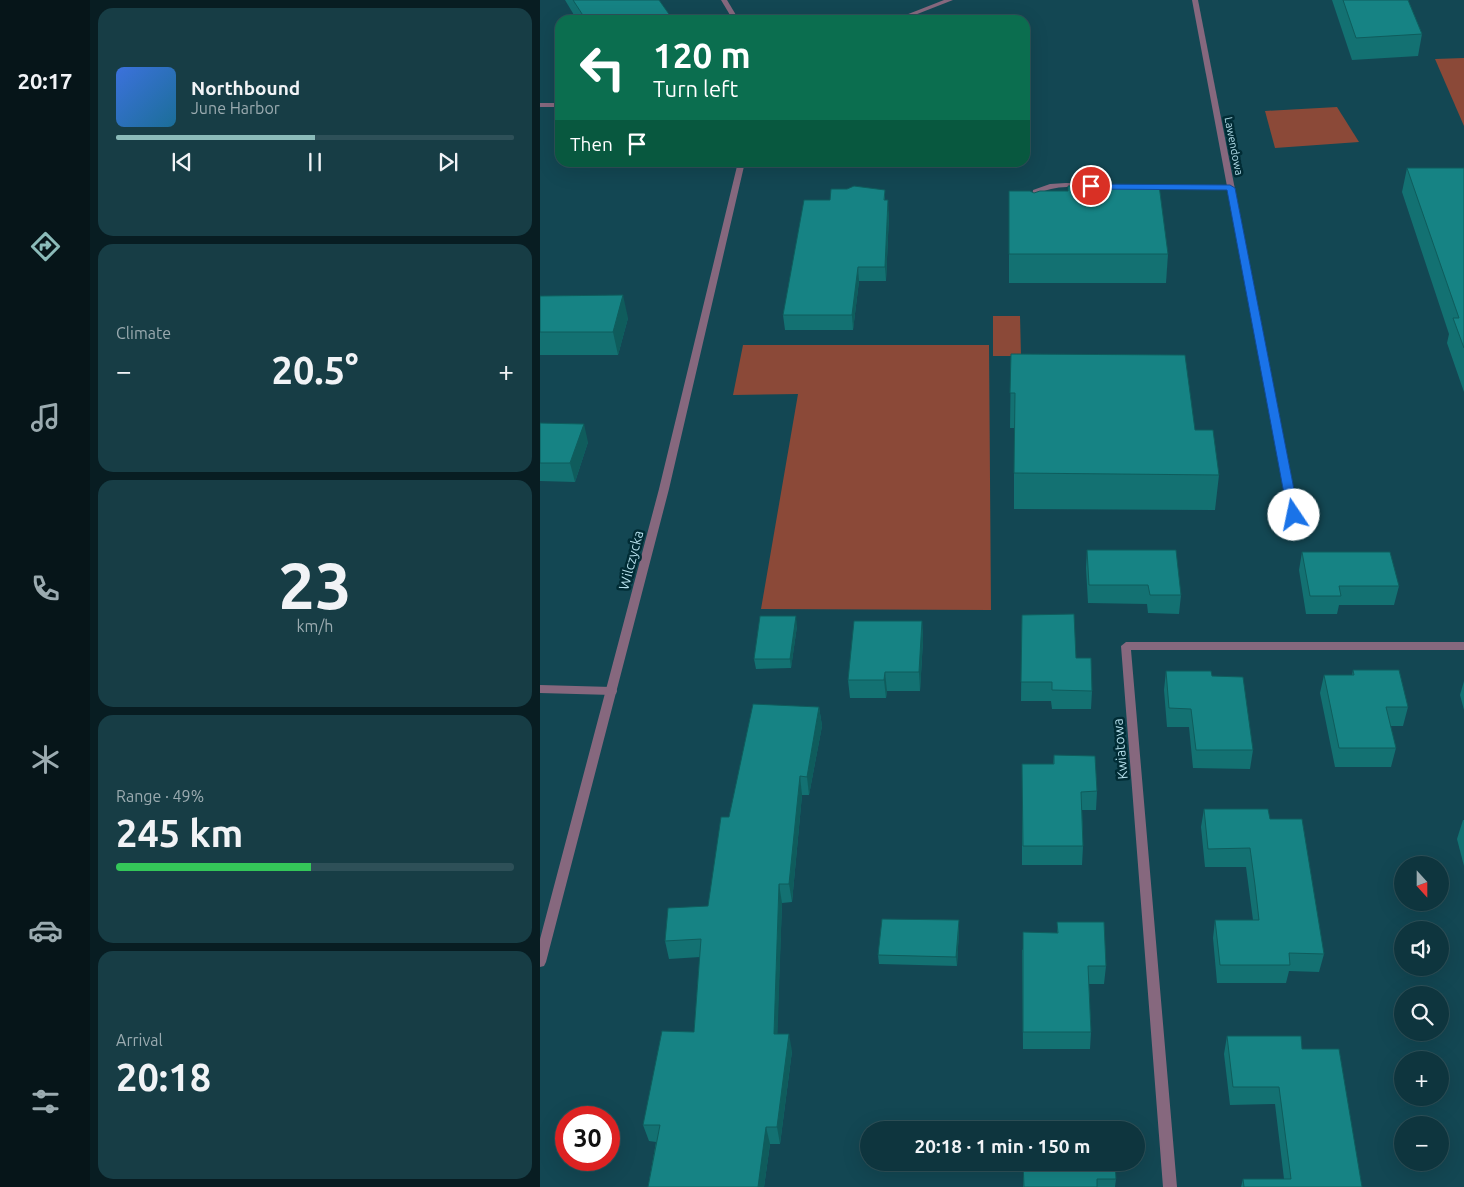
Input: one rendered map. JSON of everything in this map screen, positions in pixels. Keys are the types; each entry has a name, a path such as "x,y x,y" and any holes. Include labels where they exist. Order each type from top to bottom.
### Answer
{"street":[{"path":"724,0 733,15"},
{"path":"910,15 950,0"},
{"name":"Lawendowa","path":"1195,0 1297,532"},
{"path":"540,105 555,105"},
{"name":"Wilczycka","path":"540,962 664,489 741,167"},
{"path":"1034,218 1036,192 1042,188 1051,186 1111,186"},
{"path":"1140,187 1230,188"},
{"name":"Kwiatowa","path":"1170,1187 1126,646 1464,646"},
{"path":"540,689 612,691"}],"shaded area":[{"path":"1464,58 1464,126 1435,59"},
{"path":"1337,107 1359,142 1275,148 1265,111"},
{"path":"993,316 1020,316 1021,356 993,356"},
{"path":"743,345 989,345 991,610 761,609 798,394 733,395"}],"building":[{"path":"573,0 659,0 670,15 583,15"},
{"path":"1343,0 1408,0 1422,34 1356,38"},
{"path":"1407,168 1464,168 1464,348 1453,318 1459,318"},
{"path":"1159,185 1168,254 1009,254 1009,191 1030,191 1034,193 1040,191 1068,191 1068,186"},
{"path":"854,186 885,190 884,200 888,200 885,267 858,267 852,315 783,315 804,200 830,200 831,189 847,189"},
{"path":"623,295 613,332 540,332 540,296"},
{"path":"1011,354 1185,355 1195,430 1213,430 1219,475 1014,473 1015,393 1010,393"},
{"path":"540,423 584,424 570,463 540,463"},
{"path":"1087,550 1176,550 1181,595 1150,595 1148,585 1089,585"},
{"path":"1302,552 1390,552 1399,586 1339,586 1341,596 1310,596"},
{"path":"1074,614 1076,658 1091,658 1092,691 1052,690 1052,682 1021,682 1022,615"},
{"path":"760,616 796,616 790,659 754,659"},
{"path":"854,621 922,621 919,672 885,672 884,680 848,680"},
{"path":"1353,670 1399,670 1408,707 1386,707 1396,748 1339,748 1324,675 1354,675"},
{"path":"1166,671 1211,671 1212,676 1243,677 1253,750 1196,750 1191,709 1169,708"},
{"path":"753,704 819,707 807,777 800,776 789,884 779,884 774,1034 789,1034 777,1127 766,1127 758,1187 648,1187 660,1125 643,1125 662,1031 694,1032 701,939 665,941 668,908 708,906 721,817 729,817"},
{"path":"1054,755 1095,756 1097,791 1081,792 1083,846 1023,846 1022,764 1054,764"},
{"path":"1204,809 1268,809 1270,819 1302,819 1324,954 1289,953 1290,965 1220,965 1215,920 1259,920 1250,848 1208,849"},
{"path":"882,919 959,920 956,957 878,955"},
{"path":"1057,922 1104,922 1106,966 1088,966 1091,1032 1023,1032 1023,932 1058,933"},
{"path":"1227,1036 1301,1036 1302,1049 1339,1049 1362,1187 1244,1187 1243,1179 1291,1179 1279,1087 1233,1087"},
{"path":"1023,1171 1116,1171 1116,1179 1097,1179 1097,1187 1024,1187"}],"route":[{"path":"1091,186 1230,188 1294,515"}]}
